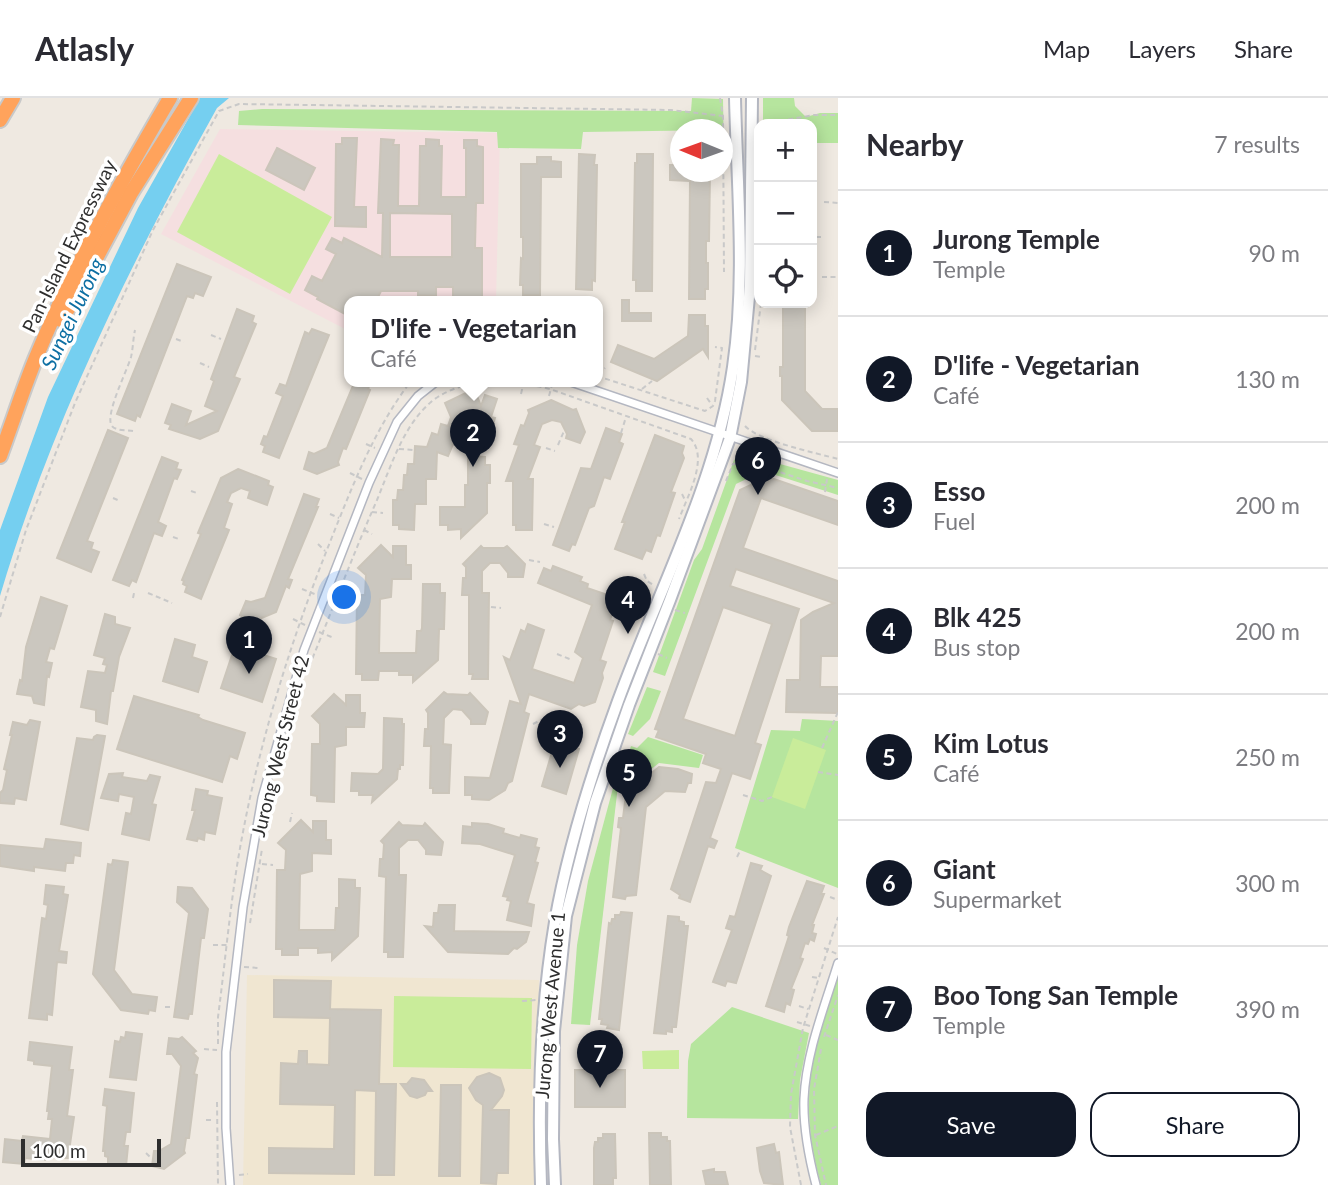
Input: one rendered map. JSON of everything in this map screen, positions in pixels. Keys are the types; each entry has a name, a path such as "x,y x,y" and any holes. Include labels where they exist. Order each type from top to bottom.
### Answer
{"highway":[{"path":"0,120 13,98"},
{"name":"Pan-Island Expressway","path":"0,456 35,360 65,291 118,185 170,98"},
{"path":"35,360 76,296 131,193 191,98"}],"street":[{"path":"728,98 736,115"},
{"name":"Jurong West Avenue 1","path":"541,1185 541,1074 549,970 555,921 566,870 585,800 618,701 724,436 740,286 735,98"},
{"name":"Jurong West Avenue 1","path":"555,1185 554,1031 566,916 574,880 595,803 629,705 680,574 741,382 750,286 752,98"},
{"name":"Jurong West Street 42","path":"230,1185 226,1052 234,966 262,798 304,650 369,482 397,422 428,387"},
{"path":"585,387 838,473"},
{"path":"816,1185 807,1139 804,1100 809,1059 820,1032 838,963"}],"path":[{"path":"720,98 723,116 724,272"},
{"path":"0,617 23,539 88,372 153,230 219,111 239,104 671,110 723,116"},
{"path":"791,119 838,115"},
{"path":"718,187 724,187"},
{"path":"824,202 838,203"},
{"path":"718,231 724,231"},
{"path":"817,237 823,237"},
{"path":"822,277 836,277"},
{"path":"133,431 117,429 110,422 111,411 131,358 135,330"},
{"path":"211,335 221,339"},
{"path":"176,339 184,342"},
{"path":"603,378 701,411 709,410 713,406 722,348 715,347"},
{"path":"754,356 761,357"},
{"path":"200,363 209,367"},
{"path":"641,390 652,381"},
{"path":"306,674 371,512 412,423 432,400 462,387"},
{"path":"481,387 482,393"},
{"path":"522,394 523,387"},
{"path":"543,387 682,435 691,439 698,451"},
{"path":"549,396 550,389"},
{"path":"707,398 713,406"},
{"path":"621,433 627,416"},
{"path":"745,426 765,438 838,459"},
{"path":"558,445 564,431"},
{"path":"366,444 383,452"},
{"path":"546,447 555,452"},
{"path":"398,449 413,450"},
{"path":"732,466 736,462 746,461 838,488"},
{"path":"824,492 828,471"},
{"path":"350,473 369,482"},
{"path":"191,491 197,493"},
{"path":"682,494 685,501"},
{"path":"113,498 120,501"},
{"path":"371,512 383,513"},
{"path":"330,514 340,518"},
{"path":"544,524 554,527"},
{"path":"364,530 372,534"},
{"path":"173,537 179,539"},
{"path":"318,544 326,552"},
{"path":"356,550 360,551"},
{"path":"529,560 540,562"},
{"path":"644,574 647,581 656,587"},
{"path":"133,598 134,593"},
{"path":"148,593 172,603"},
{"path":"491,607 501,608"},
{"path":"674,610 685,613"},
{"path":"557,654 572,660"},
{"path":"657,654 667,658"},
{"path":"533,724 559,711"},
{"path":"822,748 838,712"},
{"path":"818,772 838,775"},
{"path":"743,795 762,801 772,797"},
{"path":"290,822 292,814"},
{"path":"248,933 264,840"},
{"path":"737,857 740,851"},
{"path":"261,863 273,865"},
{"path":"830,897 838,900"},
{"path":"213,945 228,945"},
{"path":"824,948 838,955"},
{"path":"243,967 258,968"},
{"path":"812,976 819,978"},
{"path":"826,1185 816,1135 814,1090 820,1032 838,995"},
{"path":"522,1001 541,999"},
{"path":"799,1006 809,1009"},
{"path":"164,1007 173,1007"},
{"path":"797,1022 838,1040"},
{"path":"204,1049 218,1050"},
{"path":"206,1120 226,1119"},
{"path":"807,1139 838,1126"},
{"path":"146,1153 150,1157"},
{"path":"229,1176 248,1174"}],"shaded area":[{"path":"220,129 500,133 496,296 344,296 344,328 161,234"},
{"path":"247,975 539,980 536,1185 243,1185"}],"green space":[{"path":"692,98 723,99 723,119 670,119 670,131 583,132 581,149 498,148 497,132 238,125 239,111 262,109 691,111"},
{"path":"763,98 794,98 795,106 806,117 820,113 838,113 838,143 817,143 817,119 763,119"},
{"path":"219,154 332,217 290,294 177,232"},
{"path":"744,454 838,480 838,495 763,471 736,484 665,676 653,672 734,460"},
{"path":"647,687 661,691 650,719 633,736 628,734"},
{"path":"802,719 838,721 838,888 735,848 771,730 800,731"},
{"path":"648,737 703,755 699,768 659,763 640,778 631,764 626,763 631,746 637,748"},
{"path":"793,738 826,750 805,809 772,797"},
{"path":"616,777 619,777 590,1025 571,1024 577,945 588,881"},
{"path":"838,973 838,1185 821,1185 810,1127 809,1102 815,1054"},
{"path":"394,996 532,998 531,1069 393,1067"},
{"path":"732,1007 809,1033 800,1080 798,1119 687,1118 691,1044"},
{"path":"679,1050 679,1069 643,1069 642,1051"}],"water":[{"name":"Sungei Jurong","path":"200,98 229,98 217,108 185,167 95,346 43,469 0,596 0,530 48,397 138,208"}],"building":[{"path":"342,138 357,138 354,207 366,207 366,227 335,226 336,144 342,144"},
{"path":"381,139 394,140 393,145 399,145 398,206 419,206 420,146 426,146 426,139 439,140 439,146 442,146 441,197 466,197 464,140 477,140 477,146 483,147 483,203 476,203 475,248 482,248 482,296 453,296 453,287 436,287 436,296 418,295 418,291 381,291 378,296 344,296 344,313 305,290 312,276 322,281 336,254 326,249 332,238 342,243 344,238 382,257 383,213 378,213","holes":["390,213 452,214 452,257 390,257"]},
{"path":"277,148 315,168 304,190 266,170"},
{"path":"579,154 595,155 594,165 597,165 595,281 592,280 592,290 576,289"},
{"path":"637,154 653,154 652,291 636,291 636,280 633,280"},
{"path":"537,157 551,157 551,161 561,162 561,177 541,177 540,295 523,295 523,285 520,285 521,258 523,259 521,164 537,164"},
{"path":"690,182 710,182 709,241 706,241 708,289 705,289 705,299 689,299"},
{"path":"177,264 211,277 203,296 195,293 193,298 187,296 140,417 137,415 135,421 117,414"},
{"path":"622,300 629,300 629,313 651,313 651,321 622,321"},
{"path":"783,308 805,308 805,391 822,409 838,409 838,431 812,431 782,400 780,367 783,367"},
{"path":"237,309 254,316 252,322 256,324 234,377 240,379 218,431 200,439 169,429 171,425 165,423 172,404 191,411 186,425 217,411 205,406 214,381 211,379"},
{"path":"689,315 705,315 705,326 708,326 708,357 703,349 657,381 611,362 618,345 654,359 688,336"},
{"path":"312,329 329,335 279,458 263,452 265,446 261,444 264,436 267,437 283,396 276,393 280,384 286,386 305,332 309,334"},
{"path":"352,387 369,387 370,390 346,449 343,448 339,465 317,474 304,469 309,452 314,454 327,448"},
{"path":"474,389 481,406 485,395 497,399 491,417 495,418 491,431 470,424 462,447 453,444 448,456 437,452 436,479 426,479 426,504 415,504 414,530 399,529 399,525 393,525 393,500 397,500 398,490 403,490 408,464 414,464 415,446 427,447 432,433 438,435 441,424 448,426 451,417 445,403"},
{"path":"551,400 576,409 585,432 580,443 566,438 567,434 561,422 552,420 542,424 534,445 540,447 528,479 533,479 532,530 516,530 516,525 513,525 513,481 506,481 519,445 514,444 521,425 524,426 528,410"},
{"path":"606,428 622,434 619,442 623,444 610,479 604,477 594,506 589,508 575,545 572,544 569,551 553,545 581,468 591,469"},
{"path":"108,430 128,438 87,541 93,543 91,549 99,552 91,572 57,558"},
{"path":"655,435 684,446 684,458 671,492 675,493 660,536 657,535 651,552 646,550 642,559 615,549 625,522 622,522"},
{"path":"468,456 485,457 485,465 490,465 490,483 487,483 487,513 461,538 461,529 448,530 448,525 440,525 440,507 465,507"},
{"path":"162,457 178,463 176,469 181,470 177,479 174,478 158,522 166,526 162,536 154,533 136,582 132,580 129,586 113,580"},
{"path":"238,469 269,481 268,485 273,487 267,505 248,498 250,491 241,488 231,493 227,502 232,504 224,528 229,530 201,599 185,592 187,586 182,580 221,478"},
{"path":"768,477 838,501 838,525 761,498 743,548 838,581 838,656 821,656 820,687 838,687 838,713 786,712 787,680 800,680 801,620 834,603 736,569 730,586 799,609 755,743 761,745 750,779 732,773 710,838 717,841 714,848 708,846 690,902 679,898 680,895 671,889 706,782 716,783 721,769 703,763 706,754 656,737 659,730 655,729 740,490","holes":["723,607 772,624 735,736 683,719"]},
{"path":"304,494 319,499 318,507 288,579 292,580 289,588 286,586 276,612 252,622 240,615 246,601 265,598"},
{"path":"381,545 393,557 393,546 406,546 406,565 411,565 411,579 392,579 391,597 380,599 379,653 416,653 417,631 422,628 423,584 440,584 440,593 445,593 444,629 439,629 438,660 413,682 413,675 399,675 399,671 379,671 378,680 362,680 362,674 356,674 357,595 365,595 366,575 358,568"},
{"path":"481,546 507,546 525,564 523,577 508,577 500,563 490,563 482,571 482,593 489,593 488,679 472,679 473,674 469,674 469,595 462,595 463,578 466,578 466,567 463,564"},
{"path":"553,566 582,577 580,581 588,584 587,588 614,597 611,605 615,606 610,620 613,621 600,660 606,662 595,702 584,706 579,704 571,709 529,694 524,712 529,714 512,781 505,790 489,800 472,799 472,795 465,795 465,777 490,778 510,701 521,704 504,657 510,660 521,630 525,632 528,624 544,630 532,669 574,683 583,658 575,652 592,605 538,583 544,568 551,571"},
{"path":"41,597 67,606 54,649 50,648 46,662 52,663 49,677 47,676 44,705 34,703 32,696 17,694 20,680 22,681 26,647"},
{"path":"105,614 115,617 115,624 130,628 119,657 107,724 96,721 96,710 81,707 88,671 105,673 105,658 94,655"},
{"path":"175,639 195,645 192,657 207,662 198,692 163,681"},
{"path":"235,646 276,659 262,702 221,688"},
{"path":"444,692 470,693 488,712 485,724 471,724 471,720 462,710 453,709 444,718 443,744 451,745 449,793 433,793 433,788 430,788 431,746 424,746 425,729 428,729 426,710"},
{"path":"334,694 346,705 346,695 360,695 360,713 365,713 364,727 346,727 346,745 335,747 334,802 317,801 317,796 311,795 312,744 320,744 320,724 312,716"},
{"path":"134,696 199,715 203,720 245,733 237,759 230,756 222,782 117,749"},
{"path":"384,718 402,719 403,765 398,769 397,779 372,802 373,795 359,795 359,791 351,791 352,773 378,774 383,769"},
{"path":"30,720 40,722 26,800 15,798 14,804 0,803 13,722 27,725"},
{"path":"97,735 105,736 88,830 61,824 77,738 93,740"},
{"path":"555,742 579,749 566,794 542,786"},
{"path":"659,767 692,774 691,783 688,783 685,792 665,791 646,807 636,895 626,896 625,899 613,897 621,828 618,827 619,818 623,818 626,794"},
{"path":"123,773 122,777 147,781 150,775 160,777 152,804 156,805 149,840 122,834 126,813 131,814 134,797 119,794 118,801 101,798 109,774"},
{"path":"196,789 222,798 215,834 205,832 204,840 198,838 197,841 187,839 195,810 192,810"},
{"path":"301,820 313,832 313,821 326,821 326,840 331,840 331,854 312,853 312,871 300,874 299,930 335,930 336,908 339,908 339,879 355,880 355,888 360,888 358,936 332,960 332,952 318,953 318,948 298,948 298,955 282,955 282,949 276,949 277,870 285,870 286,850 278,843"},
{"path":"399,822 402,825 423,826 425,823 443,842 441,855 426,854 418,840 408,840 399,848 399,875 406,875 403,957 388,957 388,952 384,952 386,877 379,876 384,844 381,841"},
{"path":"472,823 504,829 503,833 520,838 521,835 537,839 535,847 539,848 535,862 538,863 527,903 534,905 531,926 507,920 511,901 503,896 515,855 480,844 462,843 463,826 472,827"},
{"path":"46,839 81,843 80,856 74,855 73,863 66,863 65,871 34,867 34,871 0,866 0,845 44,849"},
{"path":"113,860 128,862 114,970 132,994 157,997 155,1011 149,1010 148,1014 121,1010 93,974 108,864 112,865"},
{"path":"751,863 762,866 760,870 771,876 736,983 727,981 725,986 713,982 732,930 726,928 730,916 735,917"},
{"path":"807,881 824,886 821,894 824,894 812,925 812,933 816,934 814,941 810,939 808,944 805,943 800,958 803,959 791,989 794,990 790,1005 786,1003 784,1012 766,1006 789,936 789,927"},
{"path":"46,885 64,887 63,894 68,895 59,951 67,952 66,963 57,962 52,1015 47,1014 47,1020 29,1018 42,918 46,919 48,905 44,904"},
{"path":"178,887 192,888 208,909 204,938 201,938 192,1014 189,1014 188,1019 174,1017 189,913 177,902"},
{"path":"439,905 455,905 454,931 529,932 526,942 508,954 448,952 425,926 433,927 434,913 438,913"},
{"path":"621,912 632,913 619,1030 607,1028 608,1025 601,1024 602,1019 599,1019 609,923"},
{"path":"668,916 679,917 684,926 688,926 676,1027 672,1027 672,1032 666,1031 666,1034 654,1033"},
{"path":"274,980 331,981 330,1009 381,1010 379,1084 396,1084 394,1175 375,1175 376,1091 355,1090 354,1174 269,1173 269,1148 334,1149 335,1105 280,1104 281,1063 298,1064 299,1051 307,1051 307,1064 329,1065 330,1018 274,1017"},
{"path":"126,1032 142,1034 136,1080 110,1077 115,1041 120,1042 121,1037 125,1038"},
{"path":"182,1037 196,1051 193,1053 198,1058 194,1074 197,1075 189,1138 186,1138 185,1153 164,1169 152,1166 154,1151 171,1144 181,1066 172,1054 167,1054 169,1038"},
{"path":"30,1042 72,1047 69,1070 73,1070 67,1116 74,1117 68,1158 25,1158 24,1164 3,1162 5,1139 22,1141 23,1136 50,1139 52,1119 48,1119 47,1111 52,1066 34,1064 34,1061 28,1060"},
{"path":"575,1070 625,1070 625,1107 575,1107"},
{"path":"489,1073 500,1078 504,1090 491,1110 509,1110 508,1173 497,1173 496,1184 481,1183 483,1105 476,1100 469,1088 477,1077"},
{"path":"412,1078 424,1080 432,1091 427,1091 425,1095 417,1098 410,1096 401,1084 407,1084"},
{"path":"441,1085 461,1085 460,1176 439,1176"},
{"path":"105,1089 134,1093 130,1132 126,1132 124,1146 128,1146 126,1166 108,1164 108,1157 103,1151 107,1106 103,1105"},
{"path":"649,1133 661,1133 661,1137 667,1137 667,1141 670,1141 671,1185 650,1185"},
{"path":"603,1134 615,1134 616,1178 613,1178 613,1185 594,1185 595,1142 598,1142 598,1138 603,1138"},
{"path":"774,1144 776,1153 779,1152 783,1185 764,1183 760,1171 757,1148"},
{"path":"714,1169 714,1172 725,1172 728,1185 706,1185 703,1171"}],"place":[{"name":"D'life - Vegetarian","path":"473,467"},
{"name":"Giant","path":"758,495"},
{"name":"Blk 425","path":"628,634"},
{"name":"Jurong Temple","path":"249,674"},
{"name":"Esso","path":"560,768"},
{"name":"Kim Lotus","path":"629,807"},
{"name":"Boo Tong San Temple","path":"600,1088"}]}
